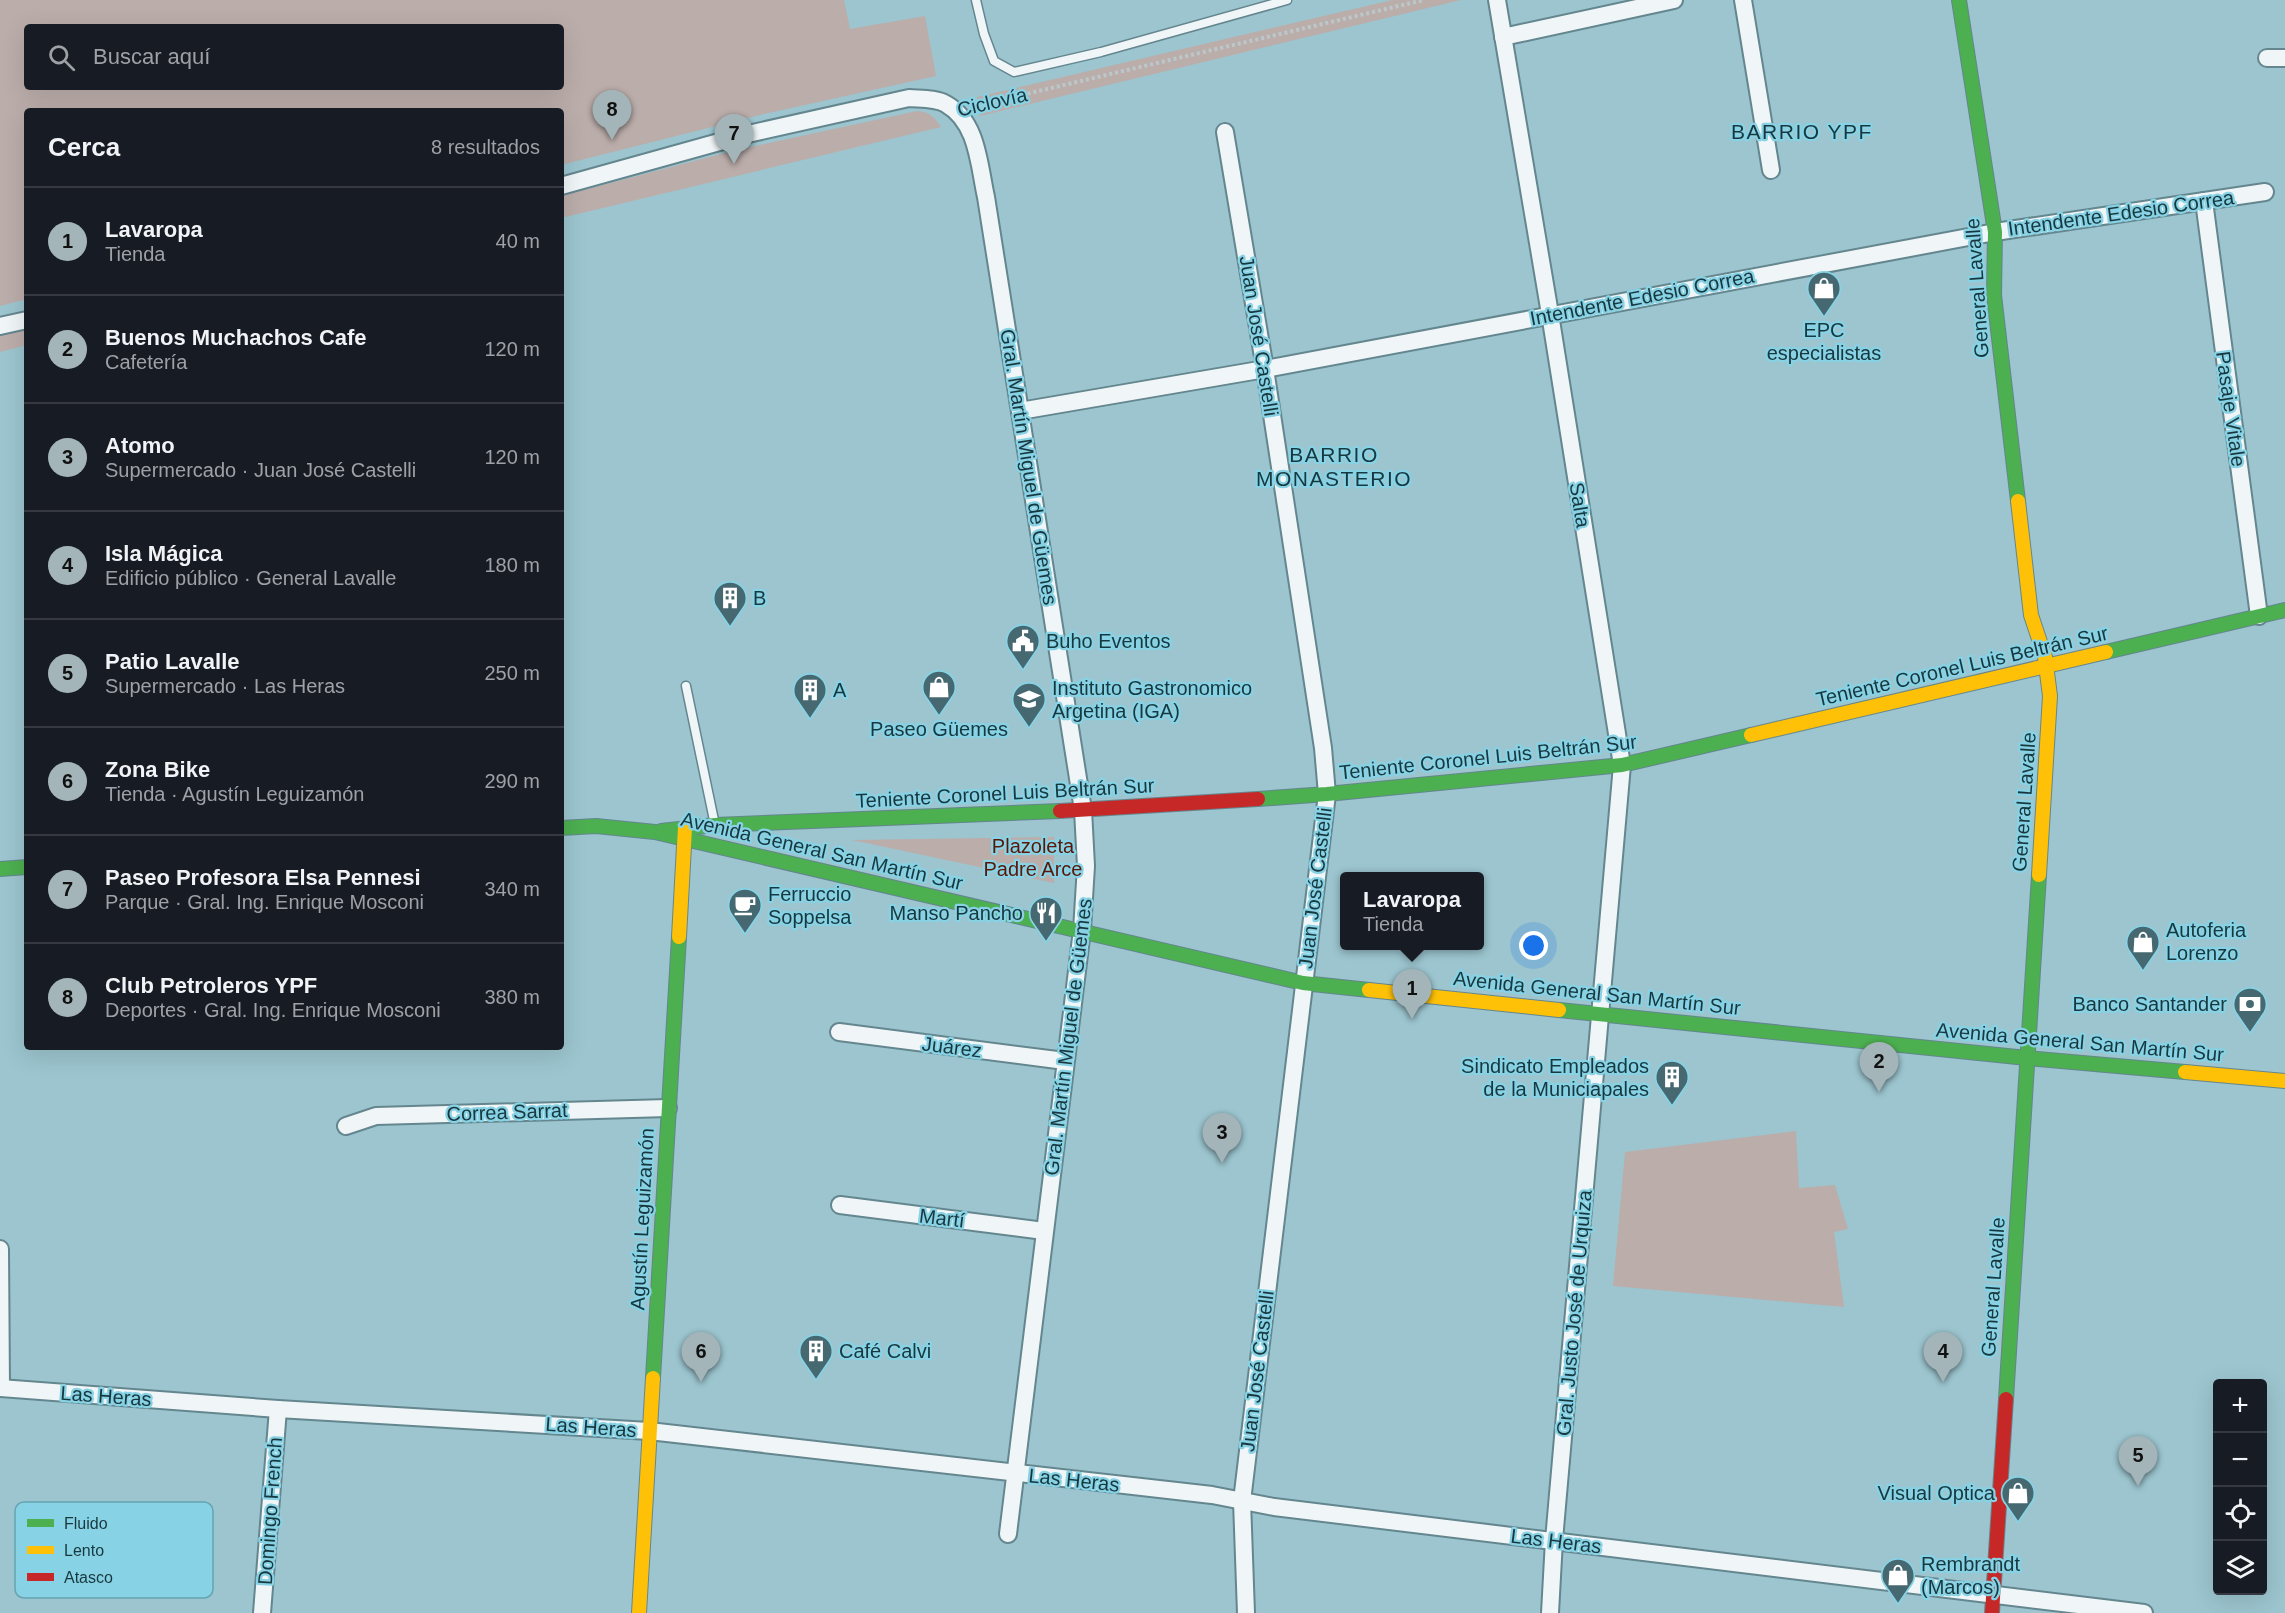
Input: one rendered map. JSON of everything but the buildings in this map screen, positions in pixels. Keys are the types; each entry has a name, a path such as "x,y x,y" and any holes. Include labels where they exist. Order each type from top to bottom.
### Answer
{"street":[{"name":"Salta","path":"1497,0 1622,765 1601,1013"},
{"path":"1503,37 1674,0"},
{"path":"1743,0 1771,170"},
{"name":"General Lavalle","path":"1959,0 1995,232 1994,295 2028,591 2033,622 2046,667 2050,706 1992,1613"},
{"path":"2267,58 2285,58"},
{"name":"Gral. Martín Miguel de Güemes","path":"564,185 748,134 909,98 946,104 970,129 975,143 1083,810 1086,883 1008,1534"},
{"name":"Juan José Castelli","path":"1225,132 1265,369 1323,748 1327,795 1242,1501 1246,1613"},
{"name":"Intendente Edesio Correa","path":"1020,411 1265,369 1995,232 2265,192"},
{"name":"Pasaje Vitale","path":"2204,201 2259,616"},
{"path":"0,326 24,321"},
{"name":"Teniente Coronel Luis Beltrán Sur","path":"685,834 715,825 1083,810 1327,795 1622,765 2285,610"},
{"name":"Avenida General San Martín Sur","path":"564,828 596,826 685,834 1303,982 2027,1058 2285,1081"},
{"name":"Agustín Leguizamón","path":"639,1613 685,834"},
{"path":"0,869 24,867"},
{"name":"Gral. Justo José de Urquiza","path":"1550,1613 1554,1540 1601,1013"},
{"name":"Juárez","path":"839,1032 1065,1061"},
{"name":"Correa Sarrat","path":"346,1126 376,1116 668,1108"},
{"name":"Martí","path":"840,1205 1044,1231"},
{"path":"0,1249 1,1388"},
{"name":"Las Heras","path":"1,1388 278,1410 650,1431 1212,1495 1274,1508 2144,1613"},
{"name":"Domingo French","path":"262,1613 278,1410"}],"lane":[{"path":"976,0 984,34 994,61 1014,72 1101,52 1287,0"},
{"path":"686,686 715,825"}],"path":[{"name":"Ciclovía","path":"954,111 1424,0"}],"green space":[{"path":"0,0 844,0 850,29 925,16 936,76 764,114 564,164 564,108 24,108 24,300 0,306"},
{"path":"1392,0 1461,0 980,116 977,97"},
{"path":"917,111 931,116 941,127 564,217 564,195 736,150"},
{"path":"24,330 24,346 0,352 0,336"},
{"name":"Plazoleta Padre Arce","path":"1054,837 1054,883 852,840"},
{"path":"1796,1131 1799,1188 1835,1185 1848,1229 1834,1232 1844,1307 1613,1286 1625,1152"}],"traffic: fast":[{"path":"1959,0 1995,232 1994,295 2018,501"},
{"path":"2106,652 2285,610"},
{"path":"1258,799 1622,765 1751,735"},
{"path":"661,831 715,825 1060,811"},
{"path":"564,828 596,826 655,832 1303,983 1369,990"},
{"path":"0,869 24,867"},
{"path":"2006,1399 2039,875"},
{"path":"653,1378 679,937"},
{"path":"1559,1010 2185,1072"}],"traffic: slow":[{"path":"2018,501 2031,615 2045,657 2050,696 2039,875"},
{"path":"1751,735 2106,652"},
{"path":"679,937 685,828"},
{"path":"1369,990 1559,1010"},
{"path":"2185,1072 2285,1081"},
{"path":"639,1613 653,1378"}],"traffic: jam":[{"path":"1060,811 1258,799"},
{"path":"1992,1613 2006,1399"}],"place":[{"name":"Club Petroleros YPF","path":"612,140"},
{"name":"Paseo Profesora Elsa Pennesi","path":"734,164"},
{"name":"EPC especialistas","path":"1824,317"},
{"name":"B","path":"730,627"},
{"name":"Buho Eventos","path":"1023,670"},
{"name":"Paseo Güemes","path":"939,716"},
{"name":"A","path":"810,719"},
{"name":"Instituto Gastronomico Argetina (IGA)","path":"1029,728"},
{"name":"Ferruccio Soppelsa","path":"745,934"},
{"name":"Manso Pancho","path":"1046,942"},
{"name":"Autoferia Lorenzo","path":"2143,971"},
{"name":"Lavaropa","path":"1412,1019"},
{"name":"Banco Santander","path":"2250,1033"},
{"name":"Buenos Muchachos Cafe","path":"1879,1092"},
{"name":"Sindicato Empleados de la Municiapales","path":"1672,1106"},
{"name":"Atomo","path":"1222,1163"},
{"name":"Café Calvi","path":"816,1380"},
{"name":"Zona Bike","path":"701,1382"},
{"name":"Isla Mágica","path":"1943,1382"},
{"name":"Patio Lavalle","path":"2138,1486"},
{"name":"Visual Optica","path":"2018,1522"},
{"name":"Rembrandt (Marcos)","path":"1898,1604"}],"district":[{"name":"BARRIO YPF","path":"1802,132"},
{"name":"BARRIO MONASTERIO","path":"1334,467"}]}
